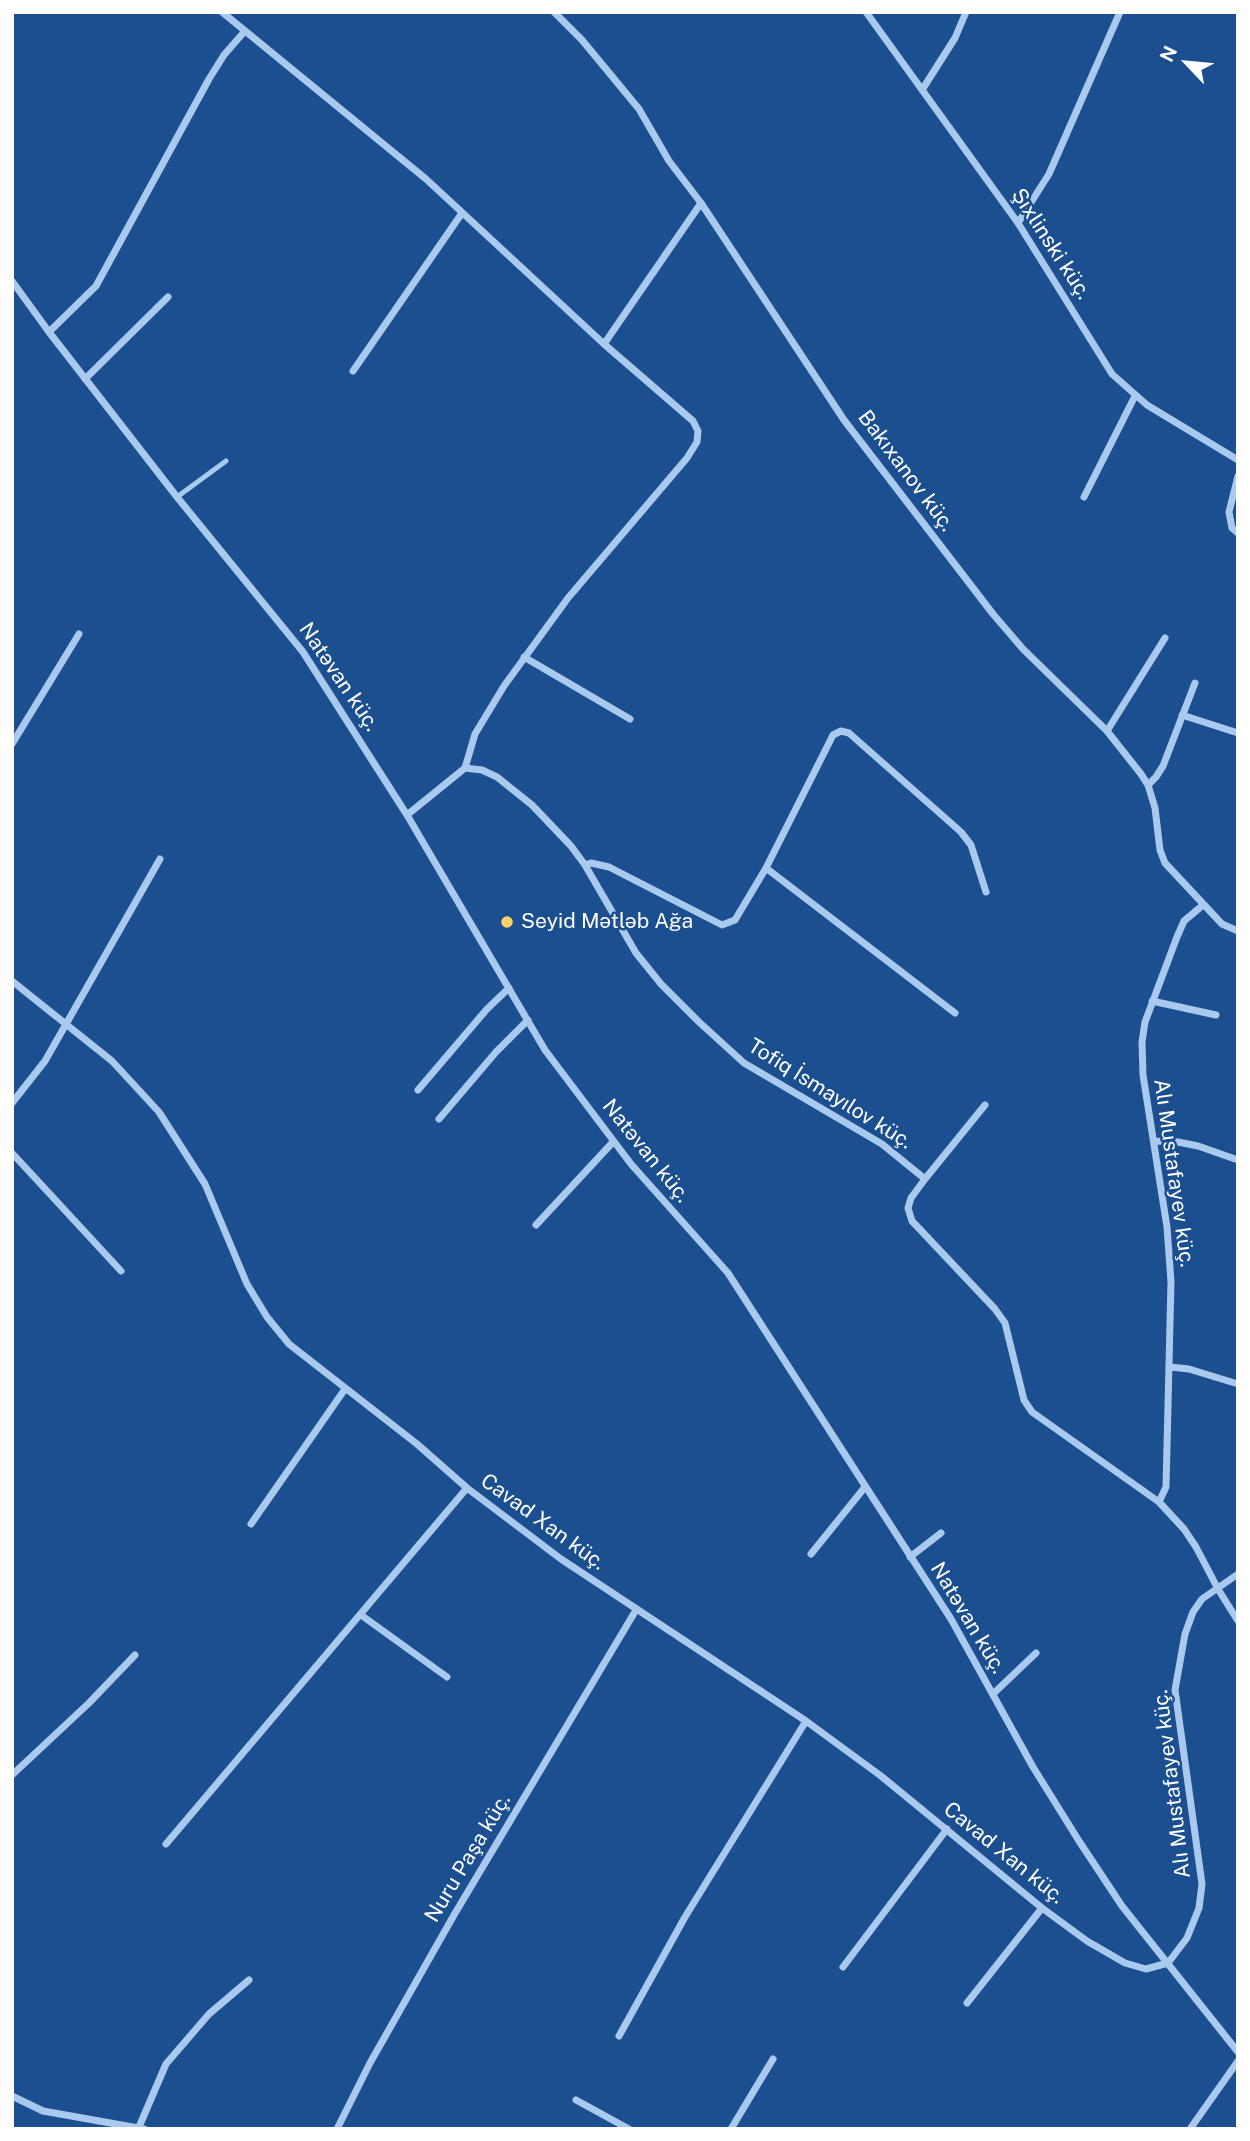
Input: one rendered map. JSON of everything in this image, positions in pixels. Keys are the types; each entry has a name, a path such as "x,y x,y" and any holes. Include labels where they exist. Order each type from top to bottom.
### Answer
{"street":[{"path":"222,12 426,179 604,344 693,421 698,431 697,442 687,458 568,597 503,686 475,734 464,768 407,815"},
{"name":"Bakıxanov küç.","path":"554,12 582,40 639,109 669,161 701,203 845,420 985,604 1023,649 1107,731 1148,785 1155,808 1160,850 1165,863 1222,924 1238,931"},
{"name":"Şıxlinski küç.","path":"866,12 1018,223 1112,374 1135,396 1238,460"},
{"path":"922,90 955,38 967,12"},
{"path":"1018,223 1049,174 1121,12"},
{"path":"49,332 96,286 208,79 244,32"},
{"path":"604,344 701,203"},
{"path":"353,371 462,213"},
{"name":"Natəvan küç.","path":"12,281 177,497 290,634 407,815 545,1050 613,1142 658,1197 728,1273 951,1619 1033,1767 1079,1841 1122,1906 1238,2052"},
{"path":"85,379 167,297"},
{"path":"1084,497 1135,396"},
{"path":"1238,476 1228,512 1231,528 1238,533"},
{"path":"12,744 79,634"},
{"path":"1107,731 1165,638"},
{"path":"524,657 630,719"},
{"path":"1148,785 1163,765 1195,683"},
{"path":"1182,715 1238,733"},
{"path":"585,865 591,863 609,867 722,925 735,920 766,868 833,735 841,731 849,733 961,832 971,845 986,892"},
{"name":"Tofiq İsmayılov küç.","path":"464,768 482,770 497,777 551,824 585,865 636,953 661,985 699,1023 744,1063 772,1082 882,1144 925,1179"},
{"path":"12,1103 45,1061 160,859"},
{"path":"766,868 955,1013"},
{"name":"Alı Mustafayev küç.","path":"1159,1502 1166,1487 1171,1282 1167,1227 1143,1075 1142,1042 1152,1001 1184,921 1203,905"},
{"name":"Cavad Xan küç.","path":"12,981 112,1061 159,1112 205,1184 247,1284 267,1317 289,1344 417,1444 467,1489 561,1559 806,1721 881,1776 1042,1908 1087,1941 1125,1963 1146,1969 1168,1964"},
{"path":"418,1090 487,1009 509,988"},
{"path":"1152,1001 1216,1016"},
{"path":"439,1119 496,1052 528,1020"},
{"path":"985,1105 911,1198 908,1208 912,1221 1005,1323 1024,1401 1032,1412 1159,1502 1184,1529 1196,1547 1238,1621"},
{"path":"1155,1141 1198,1146 1238,1160"},
{"path":"536,1225 613,1142"},
{"path":"12,1153 121,1271"},
{"path":"1170,1367 1189,1369 1238,1384"},
{"path":"251,1524 345,1389"},
{"path":"811,1554 865,1487"},
{"path":"166,1844 467,1489"},
{"path":"910,1557 941,1533"},
{"name":"Alı Mustafayev küç.","path":"1168,1964 1187,1938 1199,1908 1202,1884 1175,1690 1185,1634 1193,1612 1202,1599 1238,1574"},
{"name":"Nuru Paşa küç.","path":"337,2129 370,2063 454,1915 636,1610"},
{"path":"361,1615 447,1677"},
{"path":"993,1694 1036,1653"},
{"path":"12,1775 89,1703 135,1655"},
{"path":"620,2036 685,1917 806,1721"},
{"path":"843,1967 947,1829"},
{"path":"967,2003 1042,1908"},
{"path":"12,2096 43,2111 142,2128 166,2064 209,2014 249,1980"},
{"path":"731,2129 774,2059"},
{"path":"1190,2129 1238,2061"},
{"path":"576,2100 629,2129"}],"lane":[{"path":"177,497 226,461"}],"place":[{"name":"Seyid Mətləb Ağa","path":"507,922"}]}
